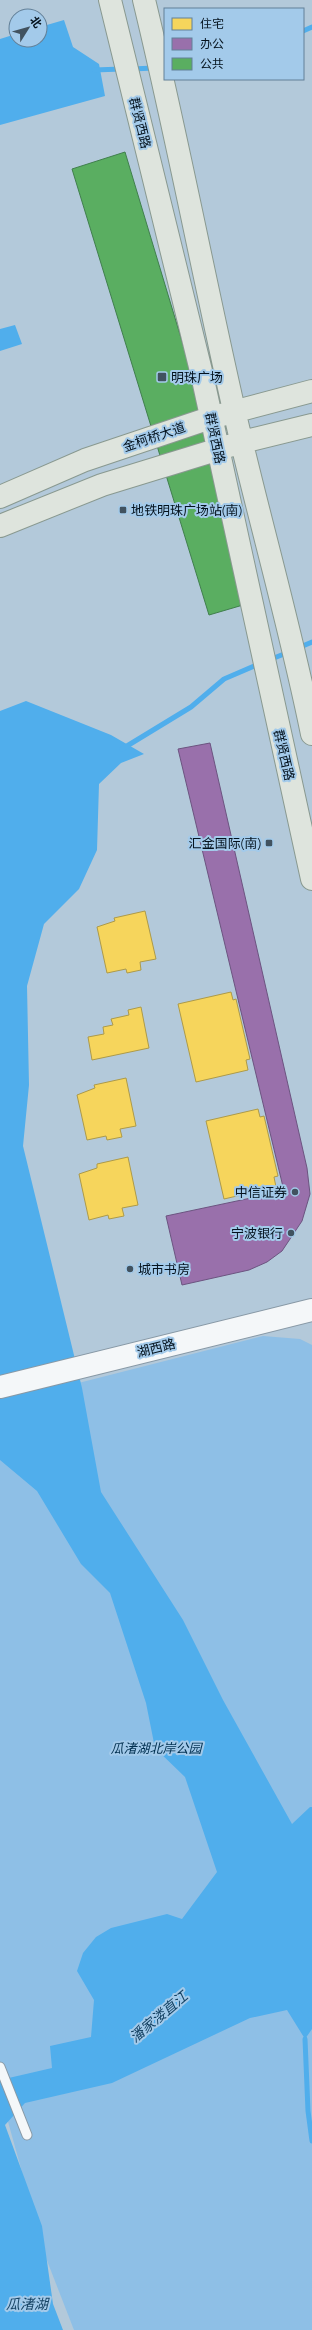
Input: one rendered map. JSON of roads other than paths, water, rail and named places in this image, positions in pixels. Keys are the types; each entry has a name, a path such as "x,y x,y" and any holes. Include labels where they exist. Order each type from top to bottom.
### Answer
{"main road":[{"name":"群贤西路","path":"110,0 218,450 267,680 312,879"},
{"name":"群贤西路","path":"144,0 167,95 234,411 298,665 312,734"},
{"name":"金柯桥大道","path":"0,497 85,460 210,418 312,391"},
{"path":"0,526 102,485 242,442 312,425"}],"street":[{"name":"湖西路","path":"0,1387 312,1310"}],"lane":[{"path":"1,2071 24,2131"}],"water":[{"path":"64,20 73,47 99,64 105,96 0,125 0,39 8,36 8,48 48,48 48,25"},
{"path":"15,325 22,344 0,351 0,329"},
{"path":"26,701 111,735 144,754 121,763 99,784 97,850 79,889 44,924 27,986 29,1085 23,1146 82,1388 101,1492 183,1620 223,1700 292,1824 310,1807 312,1807 312,2029 305,2039 287,2010 250,2018 112,2083 25,2103 5,2125 42,2226 53,2304 63,2330 0,2330 0,2080 52,2068 50,2046 91,2037 94,2000 77,1971 83,1953 96,1937 111,1928 167,1914 182,1919 217,1872 185,1777 155,1748 146,1703 110,1593 81,1564 37,1491 0,1460 0,711"}],"waterway":[{"path":"304,31 312,27"},
{"path":"132,69 154,68"},
{"path":"94,70 122,69"},
{"path":"298,648 312,642"},
{"path":"269,660 289,652"},
{"path":"122,749 191,707 224,679 259,664"},
{"path":"305,2039 308,2111 312,2141"}],"place":[{"name":"明珠广场","path":"162,377"},
{"name":"地铁明珠广场站(南)","path":"123,510"},
{"name":"汇金国际(南)","path":"269,843"},
{"name":"中信证券","path":"295,1192"},
{"name":"宁波银行","path":"291,1233"},
{"name":"城市书房","path":"130,1269"}],"park label":[{"name":"瓜渚湖北岸公园","path":"156,1748"}],"water label":[{"name":"潘家溇直江","path":"159,2017"},
{"name":"瓜渚湖","path":"27,2304"}]}
